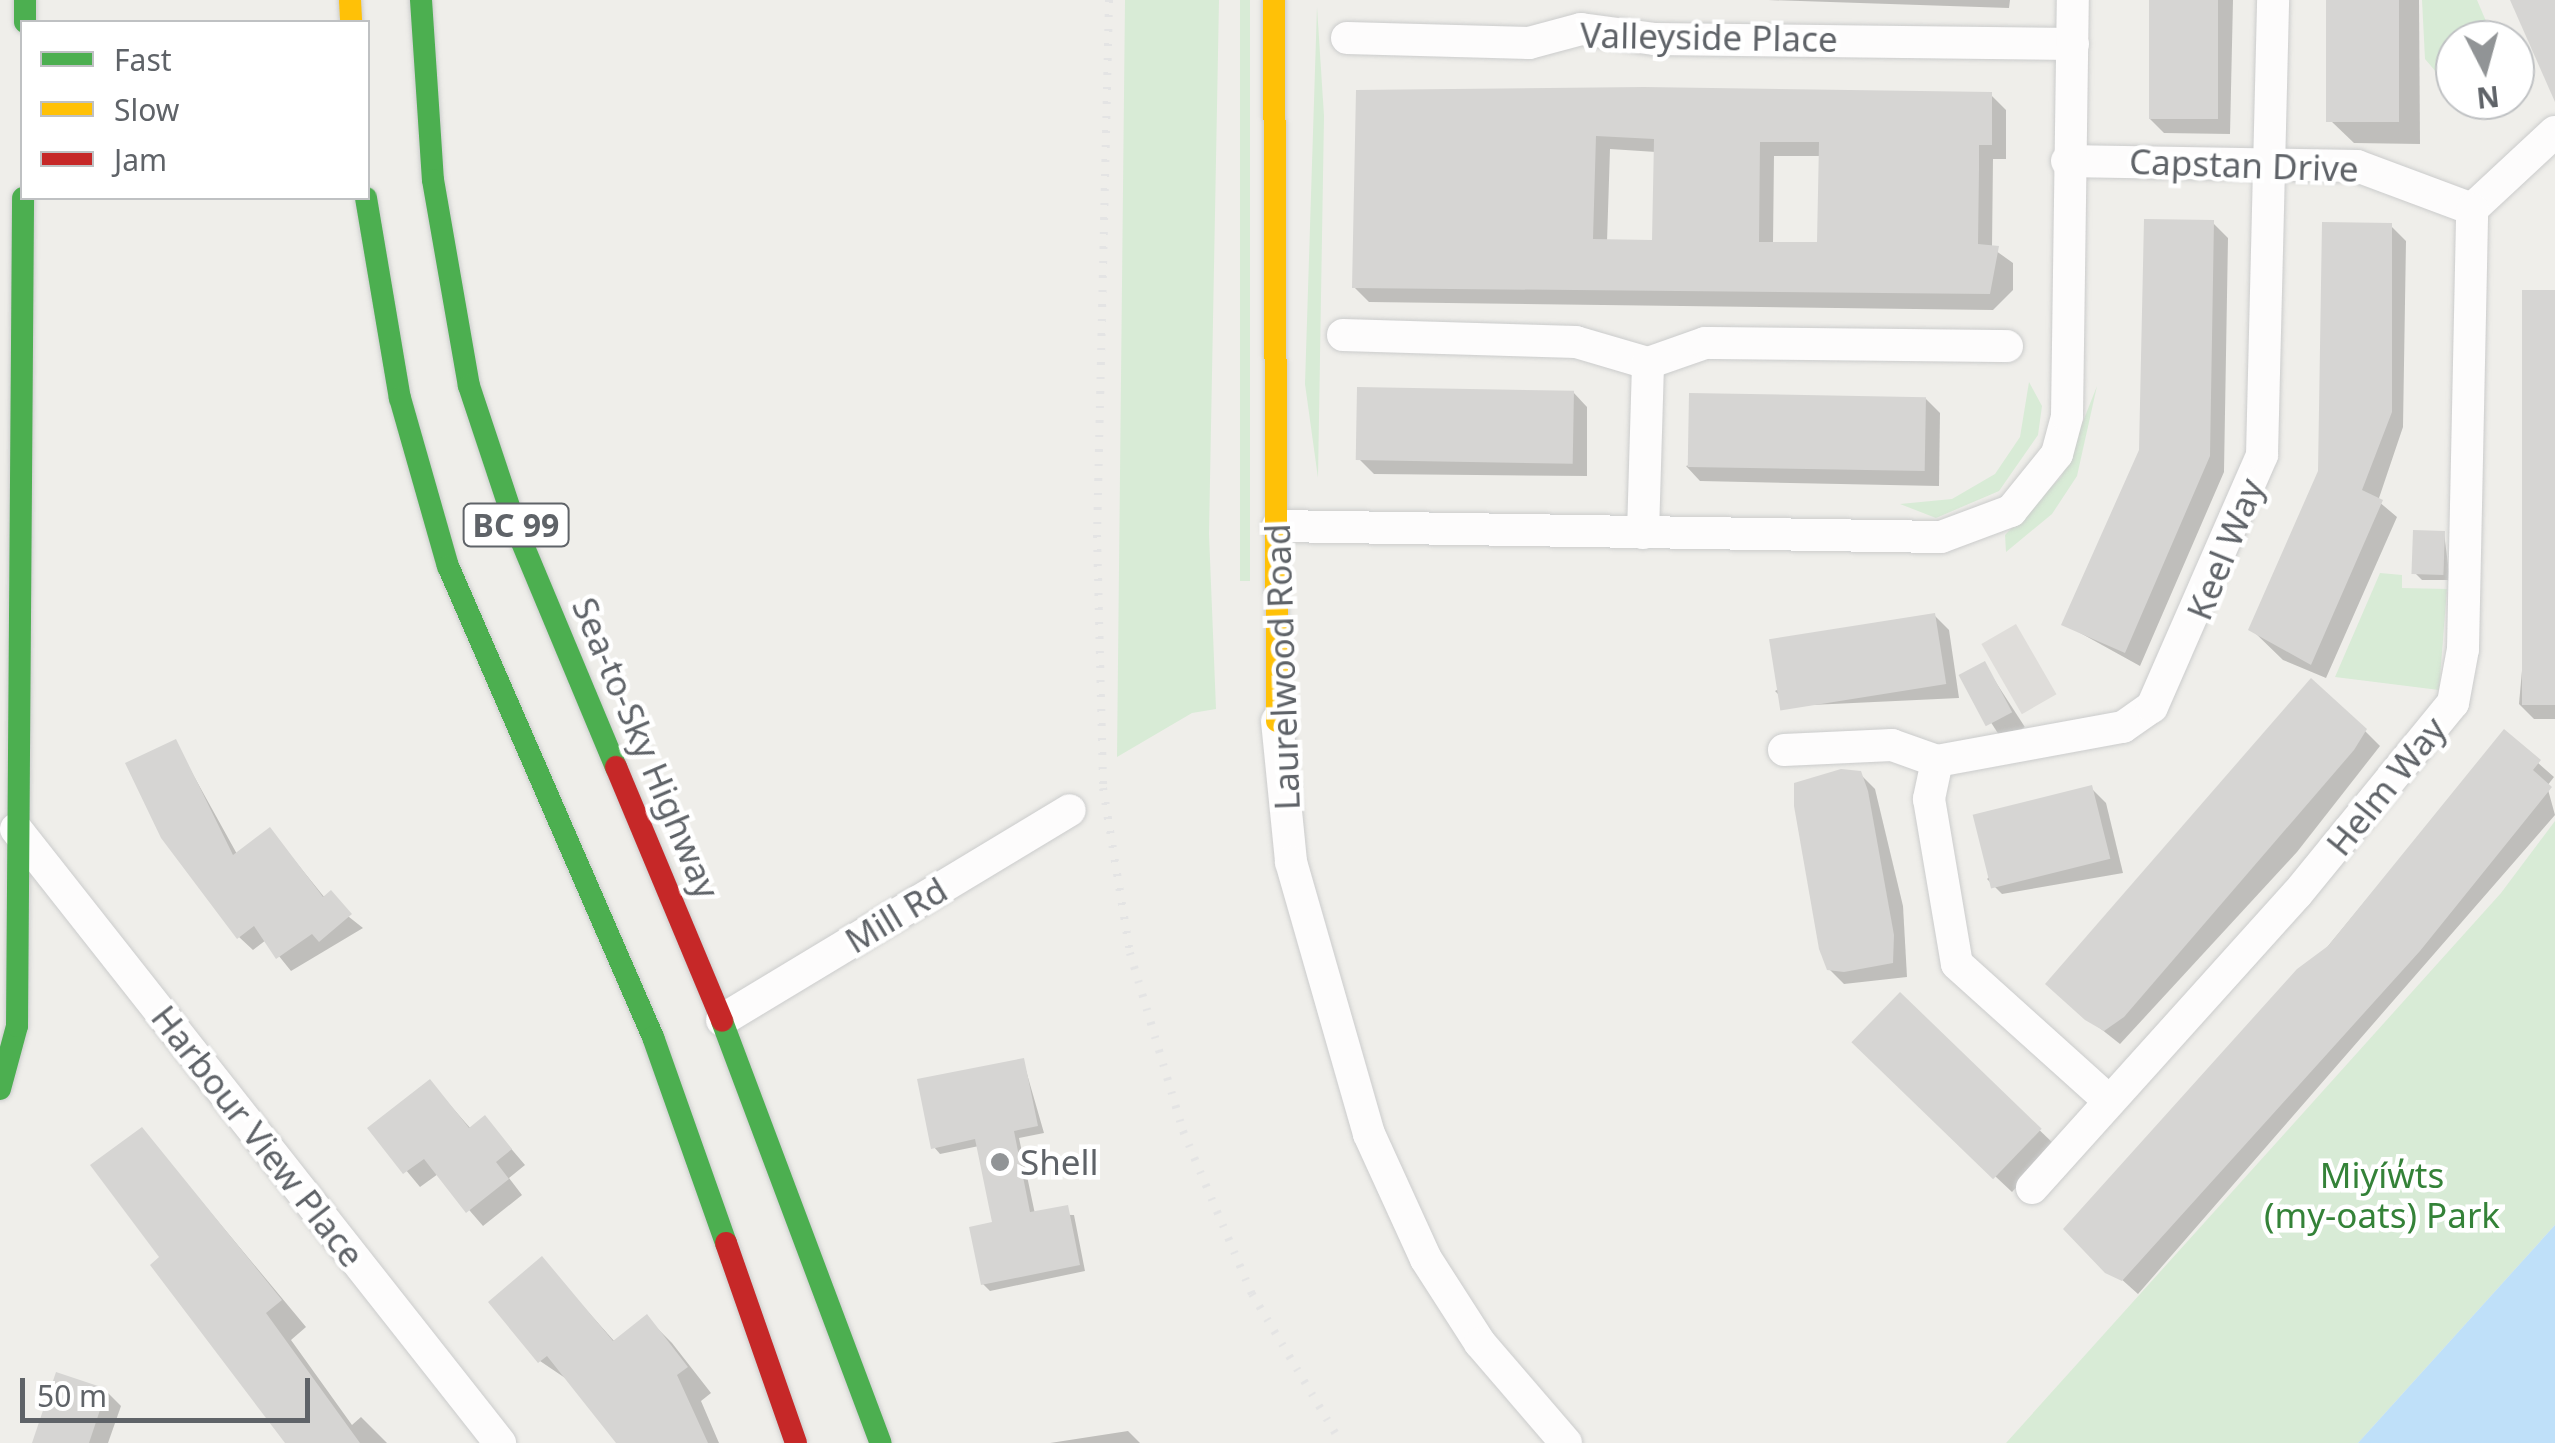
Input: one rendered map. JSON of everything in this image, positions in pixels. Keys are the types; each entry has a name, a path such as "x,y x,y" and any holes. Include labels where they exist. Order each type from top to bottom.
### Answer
{"main road":[{"name":"Sea-to-Sky Highway","path":"421,0 434,180 469,386 518,533 706,1021 881,1443"},
{"name":"Laurelwood Road","path":"1274,0 1277,722"},
{"path":"0,1089 16,1026 23,200"},
{"name":"BC 99","path":"366,200 380,289 448,566 654,1037 796,1443"},
{"path":"380,289 428,386"},
{"path":"706,1021 728,1114"}],"street":[{"path":"1278,526 1941,536 2011,511 2056,454 2066,416 2072,0"},
{"name":"Keel Way","path":"1784,750 1892,745 1938,761 2123,727 2168,682 2262,455 2272,0"},
{"name":"Valleyside Place","path":"1347,38 1529,43 1581,14 1655,38 2072,44"},
{"path":"2472,209 2555,132"},
{"name":"Capstan Drive","path":"2067,161 2386,170 2472,209"},
{"name":"Helm Way","path":"2032,1188 2107,1099 2297,894 2457,693 2472,209"},
{"path":"1343,335 1576,342 1648,362 1706,344 2007,346"},
{"path":"1643,533 1648,362"},
{"name":"Laurelwood Road","path":"1277,722 1291,862 1325,1005 1375,1149 1426,1259 1480,1343 1566,1443"},
{"path":"1938,761 1929,798 1957,964 2107,1099"},
{"name":"Mill Rd","path":"706,1021 1070,810"},
{"name":"Harbour View Place","path":"16,829 500,1443"}],"shaded area":[{"path":"2016,624 2056,694 2022,714 1981,644"}],"green space":[{"path":"1125,0 1219,0 1209,534 1216,709 1192,713 1117,757"},
{"path":"1240,0 1250,0 1250,581 1240,581"},
{"path":"2422,0 2477,0 2486,20 2435,20 2435,71 2425,59"},
{"path":"1317,7 1324,116 1318,478 1305,384"},
{"path":"2029,382 2042,406 2038,435 1999,491 1936,518 1900,504 1952,499 1995,474 2020,437"},
{"path":"2097,386 2077,476 2052,514 2006,552 2005,535 2061,477"},
{"path":"2380,573 2402,575 2402,588 2447,589 2439,690 2335,677"},
{"name":"Miyíw̓ts (my-oats) Park","path":"2555,821 2555,1225 2358,1443 2006,1443 2501,893"}],"water":[{"path":"2555,1225 2555,1443 2358,1443"}],"building":[{"path":"2149,0 2218,0 2218,119 2149,119"},
{"path":"2326,0 2399,0 2399,122 2326,122"},
{"path":"2510,0 2555,0 2555,102 2535,57 2535,20 2519,20"},
{"path":"1644,87 1992,92 1992,145 1979,145 1978,244 1999,246 1990,294 1352,288 1356,90","holes":["1596,136 1654,139 1652,240 1593,239","1760,142 1819,142 1817,242 1759,242"]},
{"path":"2144,219 2214,220 2210,456 2125,653 2061,625 2139,450"},
{"path":"2322,222 2392,223 2392,412 2362,490 2383,500 2311,665 2248,630 2318,471"},
{"path":"2522,290 2555,290 2555,705 2522,705"},
{"path":"1357,387 1574,391 1573,464 1356,460"},
{"path":"1689,393 1926,397 1925,471 1688,467"},
{"path":"2413,530 2445,531 2443,575 2411,574"},
{"path":"1935,613 1946,684 1780,710 1769,639"},
{"path":"1985,661 2012,712 1986,726 1959,675"},
{"path":"2311,678 2367,729 2354,750 2124,1017 2104,1031 2085,1020 2045,984"},
{"path":"2504,729 2541,760 2533,770 2552,787 2420,951 2122,1281 2105,1273 2063,1229 2297,969 2328,946"},
{"path":"176,739 233,855 270,827 323,897 331,890 352,914 319,942 312,934 276,959 254,926 237,939 161,838 125,763"},
{"path":"1841,769 1861,771 1868,791 1894,935 1893,963 1844,972 1827,970 1819,949 1794,806 1794,783"},
{"path":"2092,785 2110,859 1991,888 1973,815"},
{"path":"1900,992 2042,1129 1993,1179 1851,1042"},
{"name":"Shell","path":"1024,1058 1038,1126 1014,1131 1030,1212 1068,1205 1080,1265 981,1285 969,1227 992,1222 975,1139 931,1149 917,1079"},
{"path":"430,1079 469,1128 485,1115 512,1149 496,1162 509,1179 466,1213 424,1159 403,1174 367,1128"},
{"path":"142,1127 282,1300 266,1313 360,1443 285,1443 150,1265 159,1257 90,1165"},
{"path":"542,1256 613,1341 647,1314 688,1367 677,1375 708,1443 616,1443 547,1356 538,1363 488,1302"},
{"path":"56,1372 107,1389 89,1443 32,1443"}],"railway":[{"path":"1109,0 1097,535 1103,788 1130,953 1183,1131 1252,1294 1341,1443"}],"traffic: fast":[{"path":"25,0 25,20"},
{"path":"421,0 433,180 469,386 518,533 616,767"},
{"path":"0,1089 17,1026 23,200"},
{"path":"366,200 400,398 448,566 653,1037 726,1243"},
{"path":"722,1021 881,1443"}],"traffic: slow":[{"path":"350,0 351,20"},
{"path":"1274,0 1277,721"}],"traffic: jam":[{"path":"616,767 722,1021"},
{"path":"726,1243 796,1443"}],"place":[{"name":"Shell","path":"1000,1162"}]}
